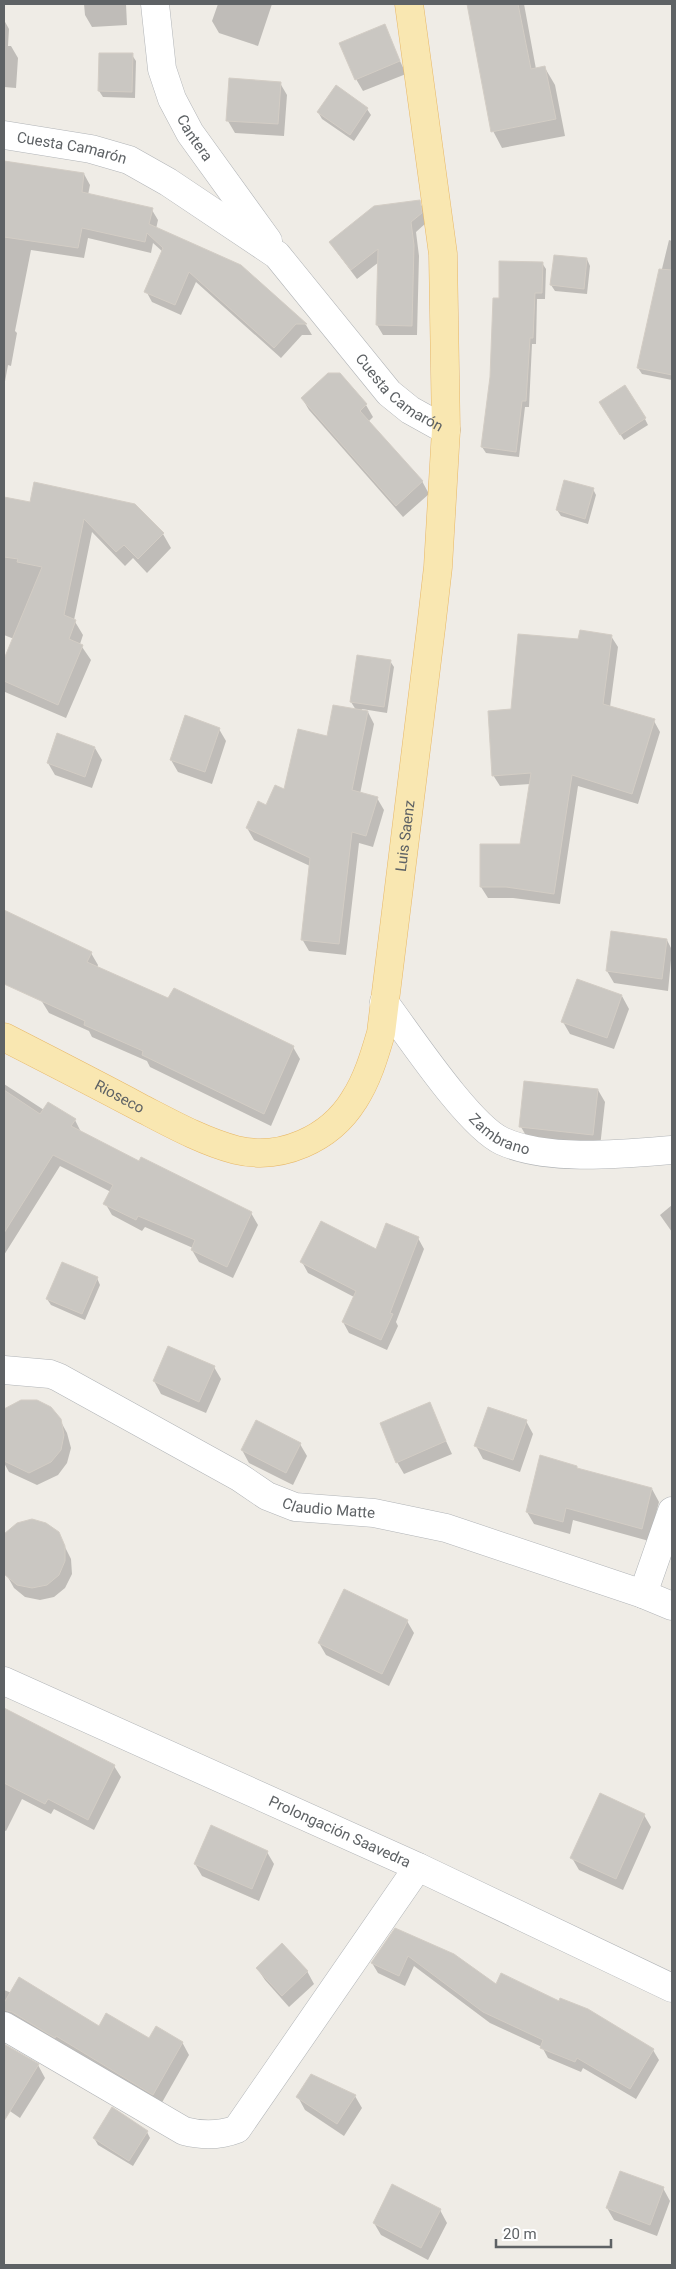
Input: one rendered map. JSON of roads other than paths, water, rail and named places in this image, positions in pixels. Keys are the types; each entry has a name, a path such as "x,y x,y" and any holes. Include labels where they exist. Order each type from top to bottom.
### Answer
{"main road":[{"name":"Cuesta Camarón","path":"409,4 443,254 446,430"},
{"name":"Luis Saenz","path":"237,1150 259,1153 281,1151 304,1144 325,1132 341,1118 354,1101 372,1064 381,1033 438,567 446,430"},
{"name":"Rioseco","path":"4,1037 194,1135 237,1150"}],"street":[{"name":"Cantera","path":"155,4 162,69 172,99 190,132 278,255"},
{"name":"Cuesta Camarón","path":"4,135 90,149 129,160 168,182 278,255 389,393 410,410 446,430"},
{"name":"Zambrano","path":"384,1002 460,1103 501,1140 523,1148 569,1154 622,1154 672,1150"},
{"name":"Claudio Matte","path":"4,1370 50,1374 58,1377 239,1477 267,1496 295,1507 374,1513 446,1528 643,1594 672,1606"},
{"path":"643,1594 672,1511"},
{"name":"Prolongación Saavedra","path":"4,1681 418,1867 672,1988"},
{"path":"4,2026 184,2131 196,2135 224,2134 237,2129 418,1867"}]}
